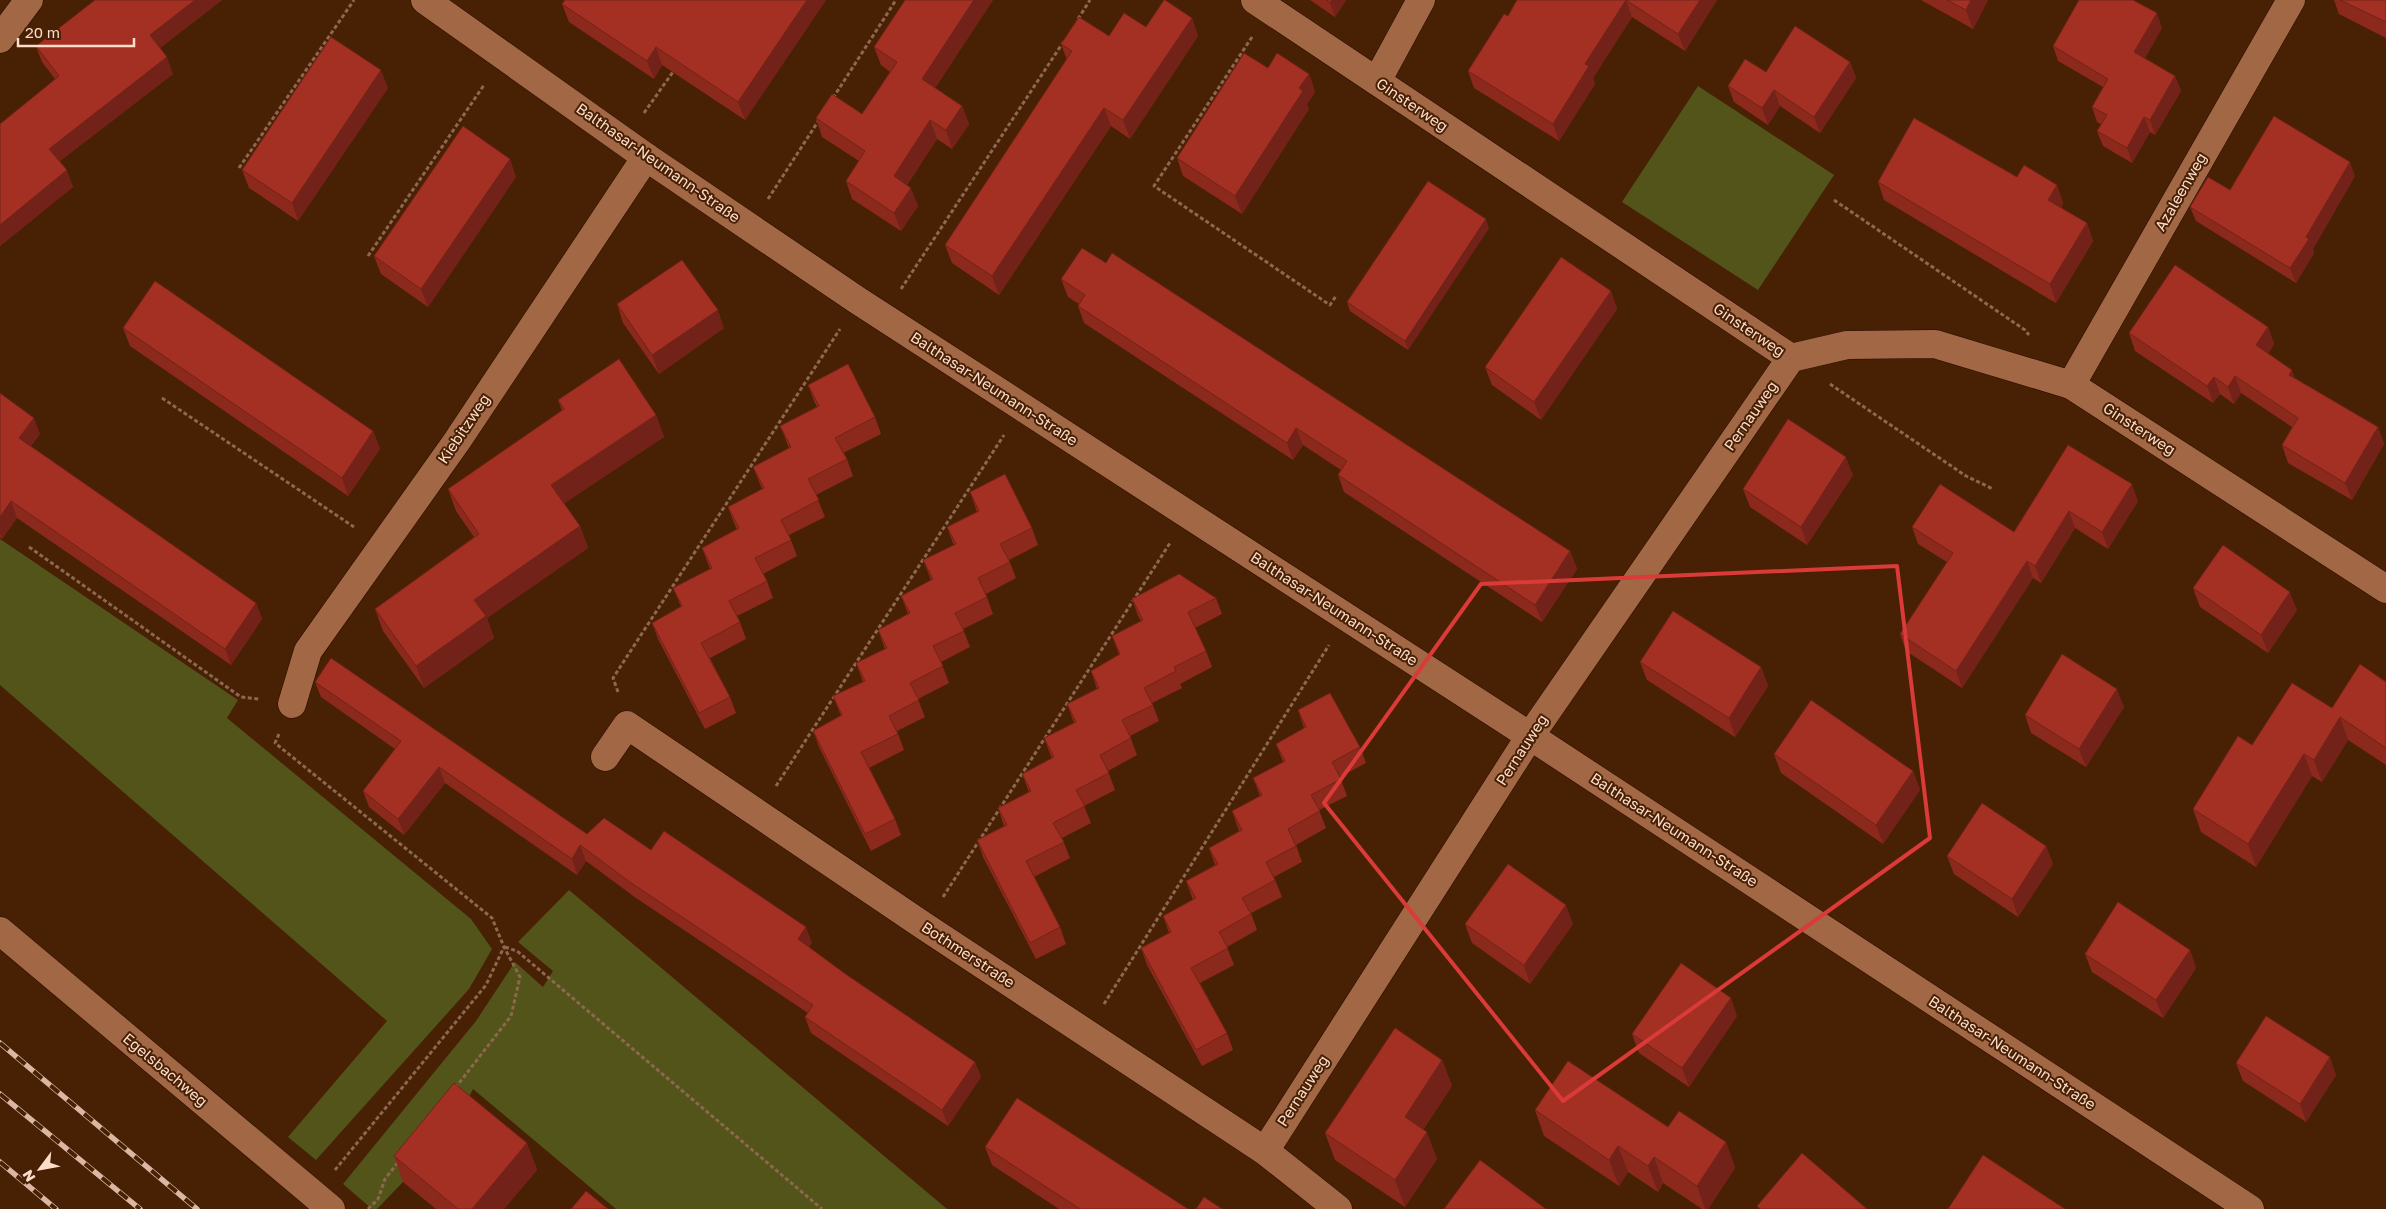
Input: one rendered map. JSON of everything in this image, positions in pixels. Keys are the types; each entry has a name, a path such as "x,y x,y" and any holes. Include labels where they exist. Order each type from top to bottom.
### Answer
{"street":[{"path":"0,39 28,0"},
{"name":"Balthasar-Neumann-Straße","path":"425,0 625,140 646,157 882,316 1530,736 2250,1209"},
{"path":"1377,81 1421,0"},
{"name":"Azaleenweg","path":"2071,385 2291,0"},
{"name":"Ginsterweg","path":"1263,5 1791,358 1847,345 1935,344 2071,385 2386,590"},
{"name":"Kiebitzweg","path":"292,704 308,651 457,441 646,157"},
{"name":"Pernauweg","path":"1265,1151 1530,736 1791,358"},
{"name":"Bothmerstraße","path":"605,757 627,725 924,926 1265,1151 1338,1209"},
{"name":"Egelsbachweg","path":"0,931 331,1209"}],"path":[{"path":"239,168 354,0"},
{"path":"828,106 896,0"},
{"path":"1074,25 1090,0"},
{"path":"1263,5 1154,186 1330,305 1336,296"},
{"path":"882,316 920,264 1069,33"},
{"path":"368,256 504,55"},
{"path":"625,140 680,62"},
{"path":"750,228 823,114"},
{"path":"1834,200 2017,324 2031,337"},
{"path":"614,678 830,346"},
{"path":"1791,358 1966,476 1993,489"},
{"path":"162,398 382,546"},
{"path":"757,814 1023,407"},
{"path":"924,926 1188,515"},
{"path":"29,547 241,697 292,704 275,743 492,918 504,947 520,977 511,1016 451,1094"},
{"path":"1086,1032 1346,617"},
{"path":"333,1172 486,986 504,947"},
{"path":"504,947 517,951 822,1209"},
{"path":"368,1209 378,1198 385,1179 403,1156"}],"highlighted area":[{"path":"1897,566 1930,838 1563,1101 1324,803 1481,584"}],"shaded area":[{"path":"1698,86 1834,175 1758,290 1622,202"},
{"path":"0,539 238,700 227,718 471,919 492,949 469,989 316,1160 288,1137 387,1021 0,685"},
{"path":"569,890 947,1209 616,1209 473,1089 465,1105 443,1137 377,1209 372,1209 343,1184 476,1021 515,962 543,987 553,971 518,942"}],"building":[{"path":"95,0 195,0 150,35 167,57 49,149 67,170 0,225 0,124 59,76 36,46"},
{"path":"565,0 807,0 738,102 656,47 647,61 562,4"},
{"path":"905,0 974,0 922,79 962,106 946,130 930,120 894,176 911,188 894,213 846,181 865,151 816,118 832,94 862,114 897,62 874,47"},
{"path":"1164,0 1192,18 1123,120 1104,108 992,276 945,245 1072,51 1061,44 1079,17 1109,36 1124,13 1146,27"},
{"path":"1517,0 1626,0 1585,64 1589,66 1553,124 1468,71 1504,14 1508,16"},
{"path":"1626,0 1700,0 1678,34"},
{"path":"1947,0 1971,0 1966,10"},
{"path":"2079,0 2133,0 2157,13 2134,52 2175,76 2150,120 2144,117 2127,148 2097,131 2107,115 2092,107 2108,79 2053,46"},
{"path":"2340,0 2386,0 2386,22"},
{"path":"1795,26 1850,62 1814,117 1774,90 1762,108 1728,86 1745,59 1766,72"},
{"path":"331,37 381,70 292,203 242,170"},
{"path":"1244,53 1268,68 1277,53 1309,74 1299,88 1303,91 1235,196 1177,158"},
{"path":"2274,116 2350,162 2306,237 2309,239 2290,268 2190,207 2208,177 2230,190"},
{"path":"1914,118 2017,177 2024,165 2057,185 2048,200 2087,223 2050,284 1878,182"},
{"path":"463,126 510,159 421,289 374,256"},
{"path":"1428,181 1486,219 1405,341 1347,302"},
{"path":"1082,248 1106,263 1112,253 1570,551 1535,605 1338,475 1347,461 1296,428 1287,443 1078,306 1085,295 1061,279"},
{"path":"1561,257 1611,291 1534,402 1485,367"},
{"path":"682,260 718,310 652,355 617,304"},
{"path":"2175,265 2268,327 2256,345 2292,370 2289,375 2378,427 2345,483 2282,445 2298,418 2235,376 2228,387 2214,377 2207,386 2129,333"},
{"path":"155,281 373,431 342,478 123,328"},
{"path":"619,359 656,415 551,485 580,526 474,600 486,616 416,666 375,609 479,534 448,489 564,409 558,400"},
{"path":"848,364 875,417 835,438 847,459 808,479 819,500 781,520 791,540 755,558 767,581 729,601 740,622 701,643 730,697 699,713 652,623 682,606 673,588 712,568 702,548 739,528 728,507 764,488 753,467 791,447 780,426 819,406 808,385"},
{"path":"0,393 34,418 19,438 256,603 225,649 11,501 0,517"},
{"path":"1788,419 1846,457 1801,527 1743,489"},
{"path":"2068,445 2132,484 2102,532 2069,511 2035,566 2027,561 1956,671 1900,634 1953,553 1912,527 1940,484 2014,532"},
{"path":"1005,474 1032,528 1000,544 1010,562 978,578 987,597 955,613 964,631 933,646 943,666 910,683 919,700 889,716 898,734 861,752 895,819 865,834 813,731 842,715 833,696 865,681 856,663 887,648 878,630 910,613 901,596 933,579 923,560 956,544 947,527 979,511 970,492"},
{"path":"2223,545 2290,592 2261,635 2193,588"},
{"path":"1179,574 1216,598 1188,612 1206,651 1174,667 1176,671 1144,688 1153,705 1122,720 1131,738 1100,755 1109,773 1076,790 1085,806 1053,823 1064,842 1026,861 1060,927 1030,943 977,840 1007,825 998,808 1031,791 1022,774 1054,757 1044,738 1076,722 1067,704 1099,688 1091,671 1120,654 1112,636 1143,620 1132,599"},
{"path":"1673,611 1761,667 1729,718 1640,662"},
{"path":"2062,654 2117,689 2079,749 2025,715"},
{"path":"331,658 587,834 604,818 651,850 664,831 806,927 798,939 844,973 975,1062 942,1110 805,1017 813,1005 630,882 580,845 572,859 439,767 398,819 363,791 401,741 315,682"},
{"path":"2360,664 2386,682 2386,748 2340,717 2314,760 2304,754 2248,844 2193,809 2238,736 2252,745 2292,683 2332,708"},
{"path":"1330,693 1360,747 1332,762 1341,779 1311,795 1320,811 1288,829 1296,846 1266,862 1275,880 1242,898 1251,914 1219,932 1228,948 1191,968 1227,1033 1196,1050 1141,948 1171,932 1163,916 1196,898 1186,881 1218,864 1209,848 1242,830 1232,811 1262,795 1253,778 1285,761 1276,744 1306,727 1298,710"},
{"path":"1811,700 1913,771 1876,825 1774,754"},
{"path":"1982,803 2046,846 2012,899 1947,856"},
{"path":"1508,864 1566,905 1524,965 1465,924"},
{"path":"2118,902 2190,950 2156,1000 2085,954"},
{"path":"1681,963 1731,998 1682,1068 1632,1034"},
{"path":"2266,1016 2330,1057 2300,1104 2236,1063"},
{"path":"1395,1028 1442,1060 1405,1117 1427,1132 1395,1180 1325,1133"},
{"path":"1568,1061 1668,1127 1679,1111 1726,1142 1697,1186 1654,1157 1648,1166 1618,1146 1609,1160 1535,1110"},
{"path":"454,1083 527,1143 472,1209 458,1209 394,1156"},
{"path":"1017,1098 1188,1209 1080,1209 985,1147"},
{"path":"1802,1153 1867,1209 1760,1209 1757,1206"},
{"path":"1983,1155 2065,1209 1948,1209"},
{"path":"1480,1160 1546,1209 1444,1209"},
{"path":"586,1191 608,1209 571,1209"},
{"path":"1204,1197 1222,1209 1196,1209"}],"railway":[{"path":"0,1043 197,1209"},
{"path":"0,1094 140,1209"},
{"path":"0,1162 56,1209"}]}
